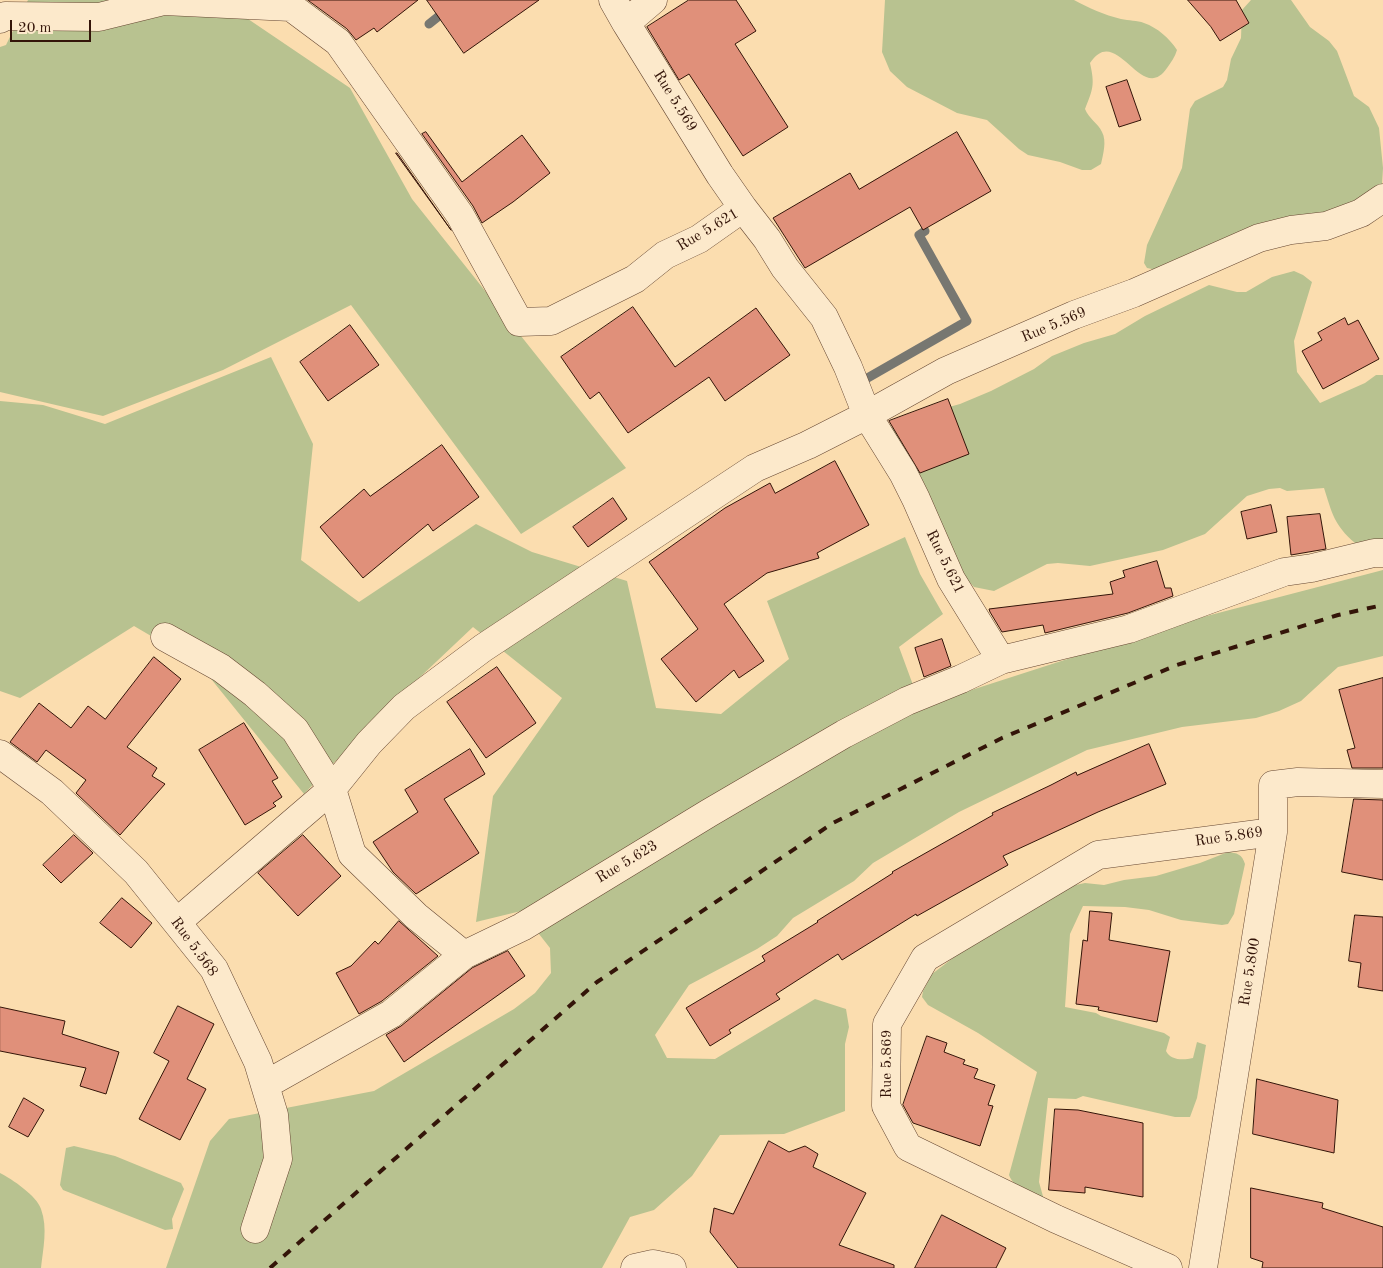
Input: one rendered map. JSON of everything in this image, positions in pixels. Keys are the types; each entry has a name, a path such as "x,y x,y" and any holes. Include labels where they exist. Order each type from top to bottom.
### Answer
{"street":[{"name":"Rue 5.569","path":"652,0 620,11 720,175 743,208"},
{"name":"Rue 5.621","path":"0,19 5,16 99,17 164,1 291,7 338,42 460,215 519,322 551,322 635,279 665,255 698,239 743,208 785,268 824,317 848,367 867,415 903,473 951,579 1001,660"},
{"name":"Rue 5.569","path":"177,922 332,789 369,742 404,707 483,648 755,468 808,445 946,371 1074,314 1134,293 1260,238 1291,230 1326,226 1361,213 1383,198"},
{"path":"1001,660 1129,629 1284,572 1383,553"},
{"path":"165,637 221,668 255,694 295,730 332,789 352,854 416,916 464,954"},
{"name":"Rue 5.623","path":"265,1085 391,1014 464,954 522,927 709,812 844,734 907,701 962,679 1001,660"},
{"name":"Rue 5.568","path":"0,754 52,792 136,872 214,969 258,1062 274,1115 278,1159 255,1229"},
{"name":"Rue 5.800","path":"1203,1268 1273,832 1273,785 1298,782 1383,784"},
{"name":"Rue 5.869","path":"1168,1268 1056,1219 908,1147 886,1106 887,1024 924,958 1098,855 1273,832"},
{"path":"635,1268 653,1264 672,1268"}],"green space":[{"path":"28,0 220,0 350,88 412,199 626,468 521,534 351,305 223,370 103,416 0,392 0,47 6,45"},
{"path":"885,0 1074,0 1124,20 1139,21 1149,25 1163,34 1177,50 1167,68 1157,77 1148,77 1138,72 1110,52 1100,53 1090,63 1092,87 1085,109 1102,132 1104,148 1101,164 1091,170 1082,170 1060,162 1028,155 987,120 957,113 907,87 890,71 882,52"},
{"path":"1251,0 1291,0 1310,27 1329,41 1337,51 1354,96 1369,107 1379,128 1383,168 1382,184 1378,194 1157,270 1147,268 1144,263 1147,245 1182,168 1190,109 1195,101 1223,87 1227,80 1231,59 1241,38 1242,10"},
{"path":"1294,271 1312,282 1294,341 1297,372 1320,403 1365,383 1376,375 1383,375 1383,539 1355,543 1338,524 1324,488 1287,491 1280,488 1269,489 1247,496 1205,534 1163,550 1090,566 1058,563 1047,564 994,591 974,587 961,573 890,443 893,424 960,404 991,391 1034,369 1052,356 1084,343 1115,334 1145,316 1209,285 1237,292 1246,292 1272,277"},
{"path":"271,357 313,444 301,560 359,602 476,524 532,552 627,581 656,708 721,714 789,659 767,601 905,537 920,574 943,614 899,647 913,685 925,705 1176,624 1383,570 1383,656 1338,667 1301,701 1279,711 1256,718 1182,727 1087,750 959,812 873,863 854,881 793,918 777,936 757,949 689,985 655,1035 667,1058 715,1059 815,999 846,1009 849,1027 845,1044 845,1111 784,1134 720,1135 692,1176 654,1210 630,1217 602,1268 166,1268 210,1141 229,1119 374,1091 514,1009 535,993 551,973 550,948 521,911 476,922 493,796 562,698 473,627 382,713 304,794 199,664 134,626 20,698 0,691 0,401 43,405 105,424"},
{"path":"1228,852 1239,855 1245,864 1234,914 1228,924 1222,925 1181,920 1149,910 1125,907 1083,906 1070,934 1065,1007 1096,1013 1164,1033 1170,1037 1166,1051 1174,1058 1193,1058 1197,1042 1206,1045 1197,1098 1190,1117 1175,1117 1083,1096 1076,1099 1048,1098 1039,1182 1044,1200 1024,1190 1011,1180 1009,1175 1037,1072 978,1033 928,1005 922,997 932,974 970,945 1071,886 1085,883 1104,885 1124,880 1156,876 1200,863"},
{"path":"74,1146 115,1156 181,1183 184,1189 172,1219 173,1229 165,1230 63,1190 60,1185 66,1148"},
{"path":"0,1173 29,1193 39,1204 45,1231 41,1268 0,1268"}],"building":[{"path":"308,0 418,0 377,32 374,28 356,40 347,29"},
{"path":"427,0 539,0 464,53"},
{"path":"689,0 736,0 756,31 735,44 788,127 743,156 689,74 679,80 647,27"},
{"path":"1188,0 1236,0 1249,23 1220,41 1211,27"},
{"path":"1127,80 1141,120 1119,127 1106,87"},
{"path":"426,132 462,182 522,135 550,173 482,223 473,206 422,134"},
{"path":"957,132 991,191 923,230 910,207 805,268 773,218 850,173 859,189"},
{"path":"396,153 397,153 451,230"},
{"path":"633,307 675,367 756,308 790,355 725,401 709,377 628,433 599,392 590,399 561,357"},
{"path":"1345,318 1348,325 1358,320 1379,359 1323,389 1302,351 1322,340 1318,333"},
{"path":"350,325 379,365 328,401 300,362"},
{"path":"948,399 969,454 920,473 889,421"},
{"path":"442,445 479,497 433,531 428,524 363,578 320,527 364,489 370,496"},
{"path":"835,461 869,525 817,553 819,558 767,573 724,604 764,661 739,678 734,670 696,702 661,659 698,629 649,562 725,508 770,483 775,493"},
{"path":"613,498 627,519 588,547 573,527"},
{"path":"1271,505 1277,532 1247,539 1241,512"},
{"path":"1320,514 1326,549 1291,555 1287,517"},
{"path":"1157,561 1165,588 1171,588 1173,596 1128,613 1045,633 1043,625 1002,632 989,609 1113,594 1110,582 1125,577 1123,571"},
{"path":"942,639 951,666 924,677 915,648"},
{"path":"154,657 181,679 127,747 157,768 152,776 165,784 120,835 76,793 86,780 46,750 37,762 10,742 39,703 71,728 88,706 105,719"},
{"path":"497,667 536,723 486,758 447,702"},
{"path":"1383,678 1383,768 1352,768 1347,750 1355,748 1339,690"},
{"path":"244,723 278,778 272,781 282,797 273,803 276,806 245,825 199,750"},
{"path":"1149,744 1166,784 1098,812 1003,856 1008,865 917,916 916,914 842,960 838,954 776,994 780,999 729,1030 731,1033 710,1046 686,1008 765,961 762,956 818,922 892,872 993,815 992,813 1076,772 1077,775"},
{"path":"470,749 485,774 444,799 479,853 416,894 393,872 373,842 418,812 405,790"},
{"path":"1354,799 1383,800 1383,880 1342,872"},
{"path":"74,835 93,853 61,883 43,865"},
{"path":"303,835 341,876 298,916 258,873"},
{"path":"122,898 152,923 131,948 100,923"},
{"path":"1090,911 1112,913 1109,940 1170,951 1157,1022 1098,1010 1099,1007 1076,1004 1083,940 1087,941"},
{"path":"1355,915 1383,917 1383,991 1358,987 1361,963 1349,961"},
{"path":"399,921 438,956 382,1001 359,1014 336,973 351,966 375,941 378,944"},
{"path":"508,951 525,976 404,1062 386,1035 401,1026 472,968"},
{"path":"178,1006 214,1024 187,1079 206,1089 180,1140 139,1119 169,1061 154,1053"},
{"path":"0,1007 65,1021 62,1034 119,1052 106,1094 80,1086 86,1068 0,1051"},
{"path":"927,1036 947,1043 944,1052 965,1060 963,1064 978,1069 974,1078 995,1085 988,1105 993,1106 980,1146 913,1123 903,1105"},
{"path":"1257,1079 1338,1100 1334,1153 1253,1134"},
{"path":"24,1098 44,1110 28,1137 9,1127"},
{"path":"1055,1109 1078,1110 1143,1123 1143,1197 1085,1187 1085,1193 1049,1190"},
{"path":"769,1141 789,1152 805,1146 818,1154 813,1167 866,1193 839,1245 894,1265 894,1268 738,1268 710,1232 714,1208 733,1214"},
{"path":"1251,1188 1323,1203 1322,1208 1383,1227 1383,1268 1262,1268 1263,1262 1251,1258"},
{"path":"942,1215 1006,1248 996,1268 915,1268"}],"waterway":[{"path":"429,24 459,0"},
{"path":"857,384 967,321 919,235 925,231"}],"railway":[{"path":"270,1268 597,982 833,823 1002,738 1177,665 1338,615 1383,605"}]}
